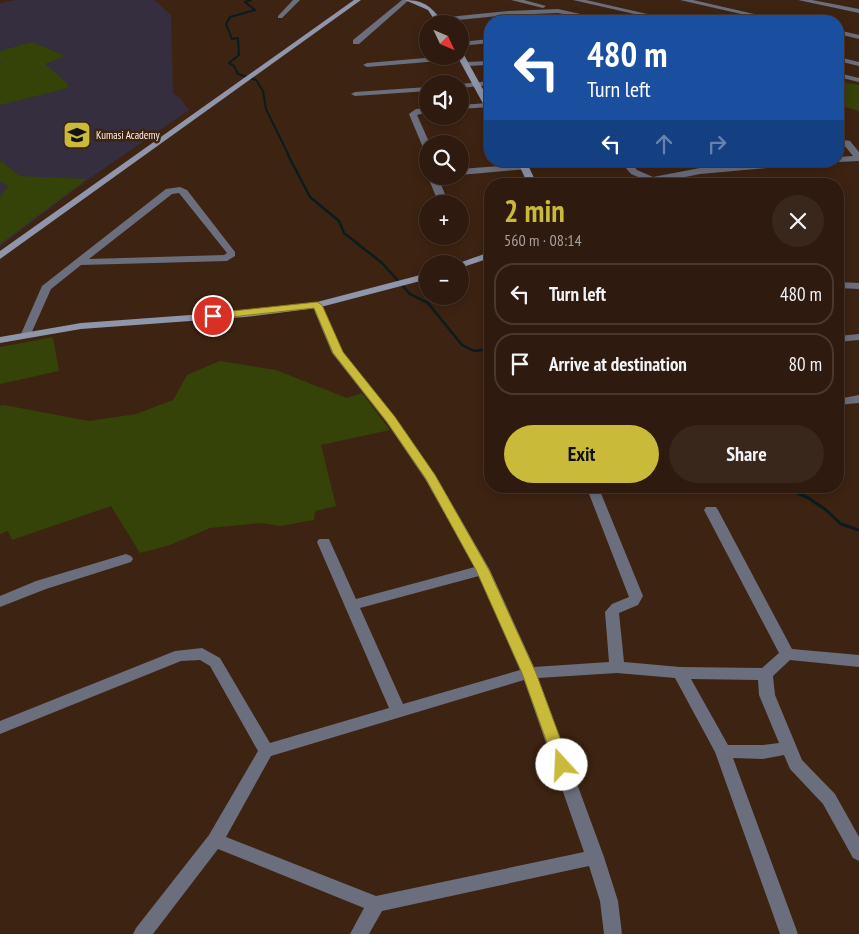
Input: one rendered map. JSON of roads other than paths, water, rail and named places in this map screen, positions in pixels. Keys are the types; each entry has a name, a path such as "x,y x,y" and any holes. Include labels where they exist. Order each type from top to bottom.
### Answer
{"street":[{"path":"280,17 297,0"},
{"path":"0,256 358,0"},
{"path":"356,42 407,0 425,6 433,15"},
{"path":"514,0 574,15"},
{"path":"488,15 508,12 560,11 577,0 646,15"},
{"path":"683,0 745,15"},
{"path":"801,0 859,11"},
{"path":"469,18 484,16"},
{"path":"844,33 859,37"},
{"path":"469,43 484,42"},
{"path":"469,60 484,62"},
{"path":"844,60 859,64"},
{"path":"367,65 419,62"},
{"path":"466,65 484,97"},
{"path":"844,76 859,80"},
{"path":"469,85 484,83"},
{"path":"355,94 419,90"},
{"path":"469,107 484,107"},
{"path":"419,111 413,114 422,135"},
{"path":"844,143 847,143 859,158"},
{"path":"844,159 859,158"},
{"path":"469,171 499,167"},
{"path":"629,167 634,172 648,178"},
{"path":"663,178 700,171 745,167"},
{"path":"26,334 46,288 169,191 184,192 232,254 226,258 80,262"},
{"path":"469,262 484,257"},
{"path":"0,340 81,326 245,314 317,305 419,279"},
{"path":"844,285 859,286"},
{"path":"317,305 338,353 391,420 431,478 483,570 529,673 595,857 609,901 613,934"},
{"path":"844,338 859,337"},
{"path":"844,401 859,399"},
{"path":"595,493 636,596 634,602 617,607 612,612 617,667"},
{"path":"711,510 788,654"},
{"path":"324,542 398,711"},
{"path":"0,602 41,585 126,560"},
{"path":"351,605 483,570"},
{"path":"0,728 180,654 191,653 202,654 215,662 266,751"},
{"path":"142,934 215,840 266,751 529,673 617,667 680,673 765,674 788,654 859,661"},
{"path":"680,673 723,752 789,934"},
{"path":"765,674 767,695 796,764 829,799 859,853"},
{"path":"723,752 763,752 788,748"},
{"path":"215,840 376,904 595,857"},
{"path":"359,934 376,904"}],"waterway":[{"path":"251,0 245,2 255,10 230,17 226,24 232,39 238,38 239,55 229,63 234,66 238,74 256,80 263,91 266,109 289,156"},
{"path":"288,155 310,197 339,221 344,233 382,263 410,294 428,303 462,345 474,351 484,350"},
{"path":"797,493 807,497 826,510 841,524 859,530"}],"place":[{"name":"Kumasi Academy","path":"77,135"}]}
